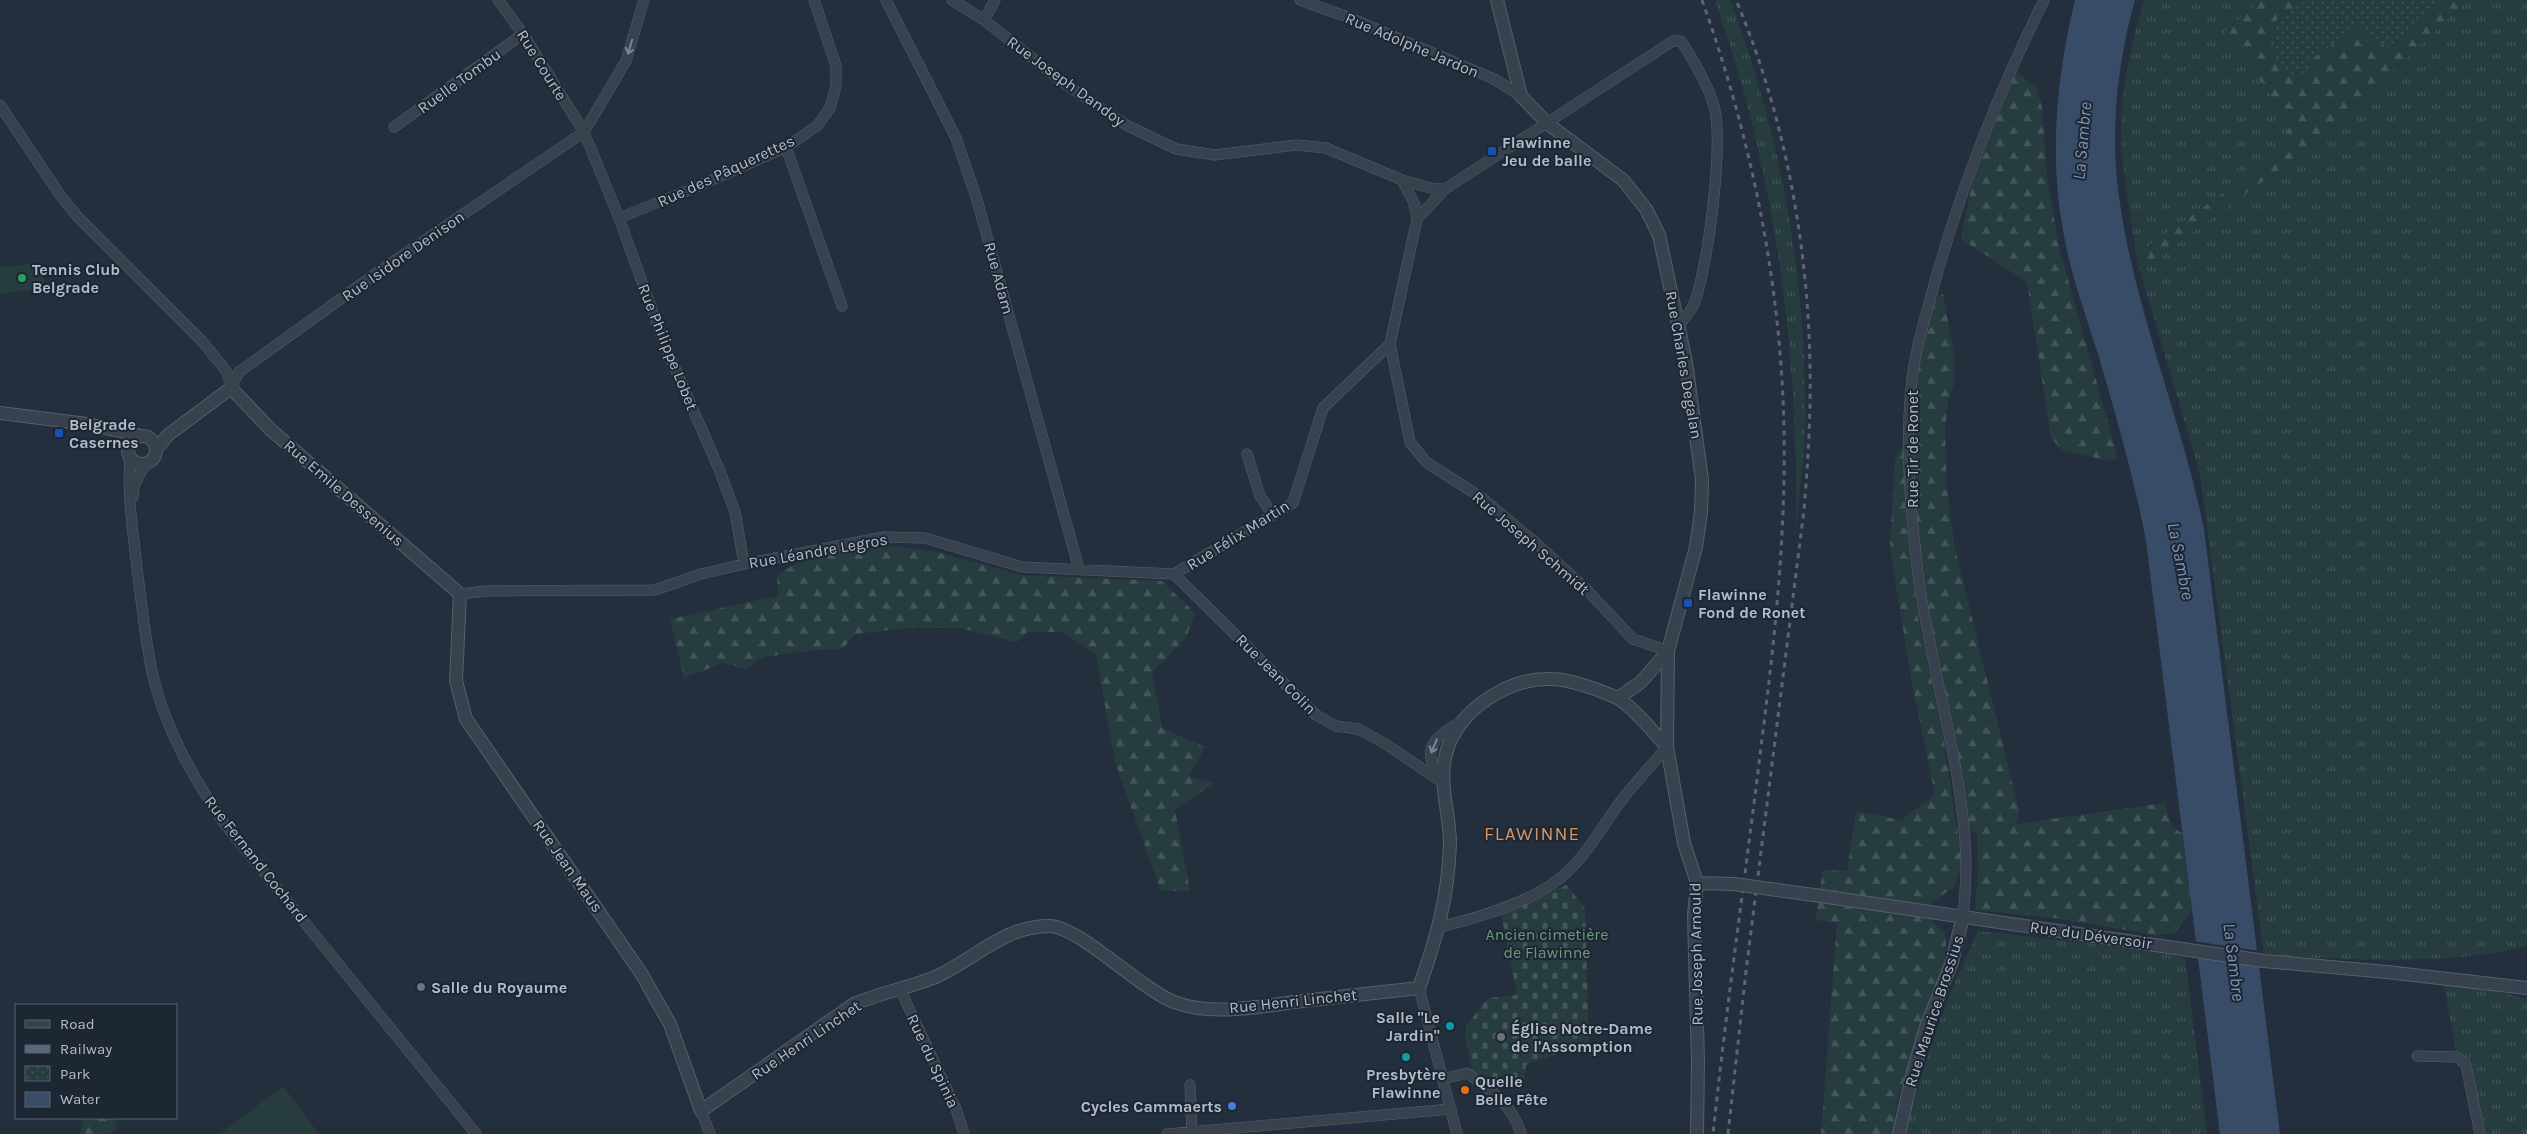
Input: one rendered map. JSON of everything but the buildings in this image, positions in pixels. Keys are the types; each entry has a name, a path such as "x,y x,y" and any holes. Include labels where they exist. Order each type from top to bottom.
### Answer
{"street":[{"name":"Rue Courte","path":"498,0 523,34 584,132"},
{"path":"584,132 626,61 644,0"},
{"name":"Rue des Pâquerettes","path":"619,218 694,188 786,147 817,126 830,108 836,86 836,66 814,0"},
{"name":"Rue Adam","path":"886,0 956,138 971,182 1079,568"},
{"name":"Rue Joseph Dandoy","path":"952,0 984,20 1072,89 1126,125 1176,149 1215,155 1296,145 1326,148 1402,180 1434,189 1445,190"},
{"path":"984,20 995,0"},
{"name":"Rue Adolphe Jardon","path":"1300,0 1353,19 1494,79 1521,96"},
{"path":"1497,0 1521,96"},
{"name":"Rue Tir de Ronet","path":"1964,916 1966,858 1958,788 1918,576 1912,516 1909,436 1911,390 1916,356 1929,301 1956,211 2012,69 2044,0"},
{"name":"Ruelle Tombu","path":"394,127 523,34"},
{"path":"1417,219 1445,190 1673,41 1681,42 1695,62 1714,107 1717,149 1708,242 1693,305 1678,326"},
{"name":"Rue Charles Degalan","path":"1521,96 1548,124 1623,180 1646,209 1659,236 1695,418 1702,488 1696,547 1668,651 1667,747"},
{"path":"0,105 77,216 202,341 227,372 231,388 154,444"},
{"name":"Rue Philippe Lobet","path":"584,132 619,218 664,343 719,469 735,512 744,564"},
{"name":"Rue Isidore Denison","path":"231,388 239,372 378,272 584,132"},
{"path":"786,147 842,306"},
{"path":"1402,180 1414,203 1417,219"},
{"name":"Rue Joseph Schmidt","path":"1417,219 1390,344 1410,442 1426,462 1482,498 1537,544 1584,587 1633,639 1668,651"},
{"name":"Rue Félix Martin","path":"1174,574 1272,514 1294,503 1323,408 1390,344"},
{"name":"Rue Emile Dessenius","path":"231,388 272,430 460,594"},
{"path":"0,413 109,428 138,436 154,444"},
{"path":"109,428 135,462 145,464 153,459 154,444"},
{"path":"129,452 131,440 138,436"},
{"name":"Rue Fernand Cochard","path":"129,452 128,484 144,627 154,680 179,748 202,791 224,823 476,1134"},
{"path":"1247,454 1260,496 1272,514"},
{"name":"Rue Fernand Cochard","path":"132,508 134,486 145,464"},
{"name":"Rue Léandre Legros","path":"460,594 485,591 656,590 701,574 744,564 884,537 925,538 1022,567 1079,568 1174,574"},
{"name":"Rue Jean Colin","path":"1174,574 1316,715 1336,726 1358,729 1384,743 1442,782"},
{"name":"Rue Jean Maus","path":"460,594 456,682 466,719 642,974 670,1024 710,1134"},
{"name":"Rue Charles Degalan","path":"1618,698 1640,682 1668,651"},
{"path":"1440,927 1500,908 1542,891 1560,879 1584,853 1620,803 1667,747 1618,698 1583,684 1550,678 1522,683 1492,696 1463,721 1447,750 1442,782 1449,814 1448,886 1440,927 1419,988 1457,1134"},
{"name":"Rue Joseph Arnould","path":"1667,747 1684,843 1697,883 1694,916 1698,1061 1696,1134"},
{"name":"Rue du Déversoir","path":"1697,883 1734,884 2279,962 2527,988"},
{"name":"Rue Maurice Brossius","path":"1899,1134 1926,1027 1952,962 1964,916"},
{"name":"Rue Henri Linchet","path":"701,1110 854,1004 880,993 900,989 935,977 1004,936 1026,927 1058,927 1082,939 1159,995 1194,1007 1237,1009 1419,988"},
{"name":"Rue du Déversoir","path":"2485,984 2527,980"},
{"name":"Rue du Spinia","path":"900,989 956,1109 964,1134"},
{"path":"2417,1056 2457,1057 2466,1065 2480,1134"},
{"path":"1443,1079 1467,1073 1493,1091 1505,1104 1521,1134"},
{"path":"1190,1085 1192,1132"},
{"path":"1167,1134 1451,1109"}],"green space":[{"path":"1715,0 1730,0 1764,104 1788,210 1796,263 1804,372 1805,427 1796,530 1796,462 1793,395 1788,328 1779,261 1768,195 1753,130 1736,64"},
{"path":"2144,0 2261,0 2224,33 2292,123 2271,159 2136,255 2125,178 2121,133 2126,75"},
{"path":"2261,0 2307,0 2277,19 2309,69 2313,58 2357,27 2388,48 2439,0 2468,0 2316,143 2140,270 2136,255 2271,159 2292,123 2224,33"},
{"path":"2307,0 2439,0 2388,48 2357,27 2313,58 2309,69 2296,77 2287,71 2276,59 2272,45 2273,37 2277,19"},
{"path":"2468,0 2527,0 2527,946 2495,953 2429,959 2396,960 2264,956 2200,474 2140,270 2316,143"},
{"path":"2012,69 2035,86 2042,107 2047,177 2059,247 2118,459 2110,461 2062,450 2051,438 2027,282 1961,239 1978,152"},
{"name":"Tennis Club Belgrade","path":"42,263 45,288 0,294 0,267"},
{"path":"1943,294 1955,358 1954,384 1949,397 1945,429 1947,488 1954,544 2019,811 2017,824 2164,803 2173,828 2182,833 2192,910 2175,933 2156,935 2053,918 1975,910 1978,873 1977,832 1963,830 1918,576 1911,390 1929,301"},
{"path":"1903,445 1906,515 1918,618 1943,734 1962,862 1953,888 1927,905 1820,889 1823,870 1847,871 1856,811 1901,820 1935,795 1911,678 1890,548 1895,459"},
{"path":"891,546 934,551 1021,575 1162,581 1195,613 1186,638 1152,673 1162,728 1205,747 1189,776 1214,783 1175,810 1190,891 1161,891 1115,762 1096,655 1061,632 1027,632 1017,642 959,628 906,628 856,634 842,649 815,650 764,657 746,669 723,663 684,678 670,619 778,596 777,575 810,555"},
{"name":"Ancien cimetière de Flawinne","path":"1567,885 1585,909 1589,1042 1526,1065 1524,1083 1505,1084 1499,1089 1482,1077 1483,1075 1473,1072 1465,1035 1467,1025 1488,998 1517,995 1500,908"},
{"path":"1818,902 1926,916 1945,932 1947,959 1899,1094 1892,1134 1821,1134 1837,923 1816,920"},
{"path":"1978,931 2088,943 2185,957 2207,1134 1906,1134 1912,1108 1936,1031"},
{"path":"2444,985 2487,985 2495,991 2527,999 2527,1134 2480,1134 2469,1081 2457,1057"},
{"path":"283,1086 319,1134 220,1134"},
{"path":"80,1119 114,1119 118,1124 110,1134 80,1134 83,1122"}],"water":[{"name":"La Sambre","path":"2075,0 2135,0 2123,51 2116,104 2115,158 2117,184 2138,291 2184,449 2204,529 2280,1134 2220,1134 2146,541 2118,424 2070,261 2059,201 2056,172 2057,114 2064,56"}],"pier":[{"path":"2193,941 2260,951 2262,966 2195,957"}],"railway":[{"path":"1702,0 1735,104 1749,157 1760,211 1770,265 1777,320 1782,374 1784,429 1783,507 1775,623 1713,1134"},
{"path":"1728,1134 1746,971 1804,510 1809,438 1810,384 1804,273 1790,179 1768,88 1736,0"}],"place":[{"name":"Flawinne Jeu de balle","path":"1492,151"},
{"name":"Tennis Club Belgrade","path":"22,278"},
{"name":"Belgrade Casernes","path":"59,433"},
{"name":"Flawinne Fond de Ronet","path":"1688,603"},
{"name":"Salle du Royaume","path":"421,987"},
{"name":"Salle \"Le Jardin\"","path":"1450,1026"},
{"name":"Église Notre-Dame de l'Assomption","path":"1501,1037"},
{"name":"Presbytère Flawinne","path":"1406,1057"},
{"name":"Quelle Belle Fête","path":"1465,1090"},
{"name":"Cycles Cammaerts","path":"1232,1106"}],"district":[{"name":"FLAWINNE","path":"1532,834"}]}
